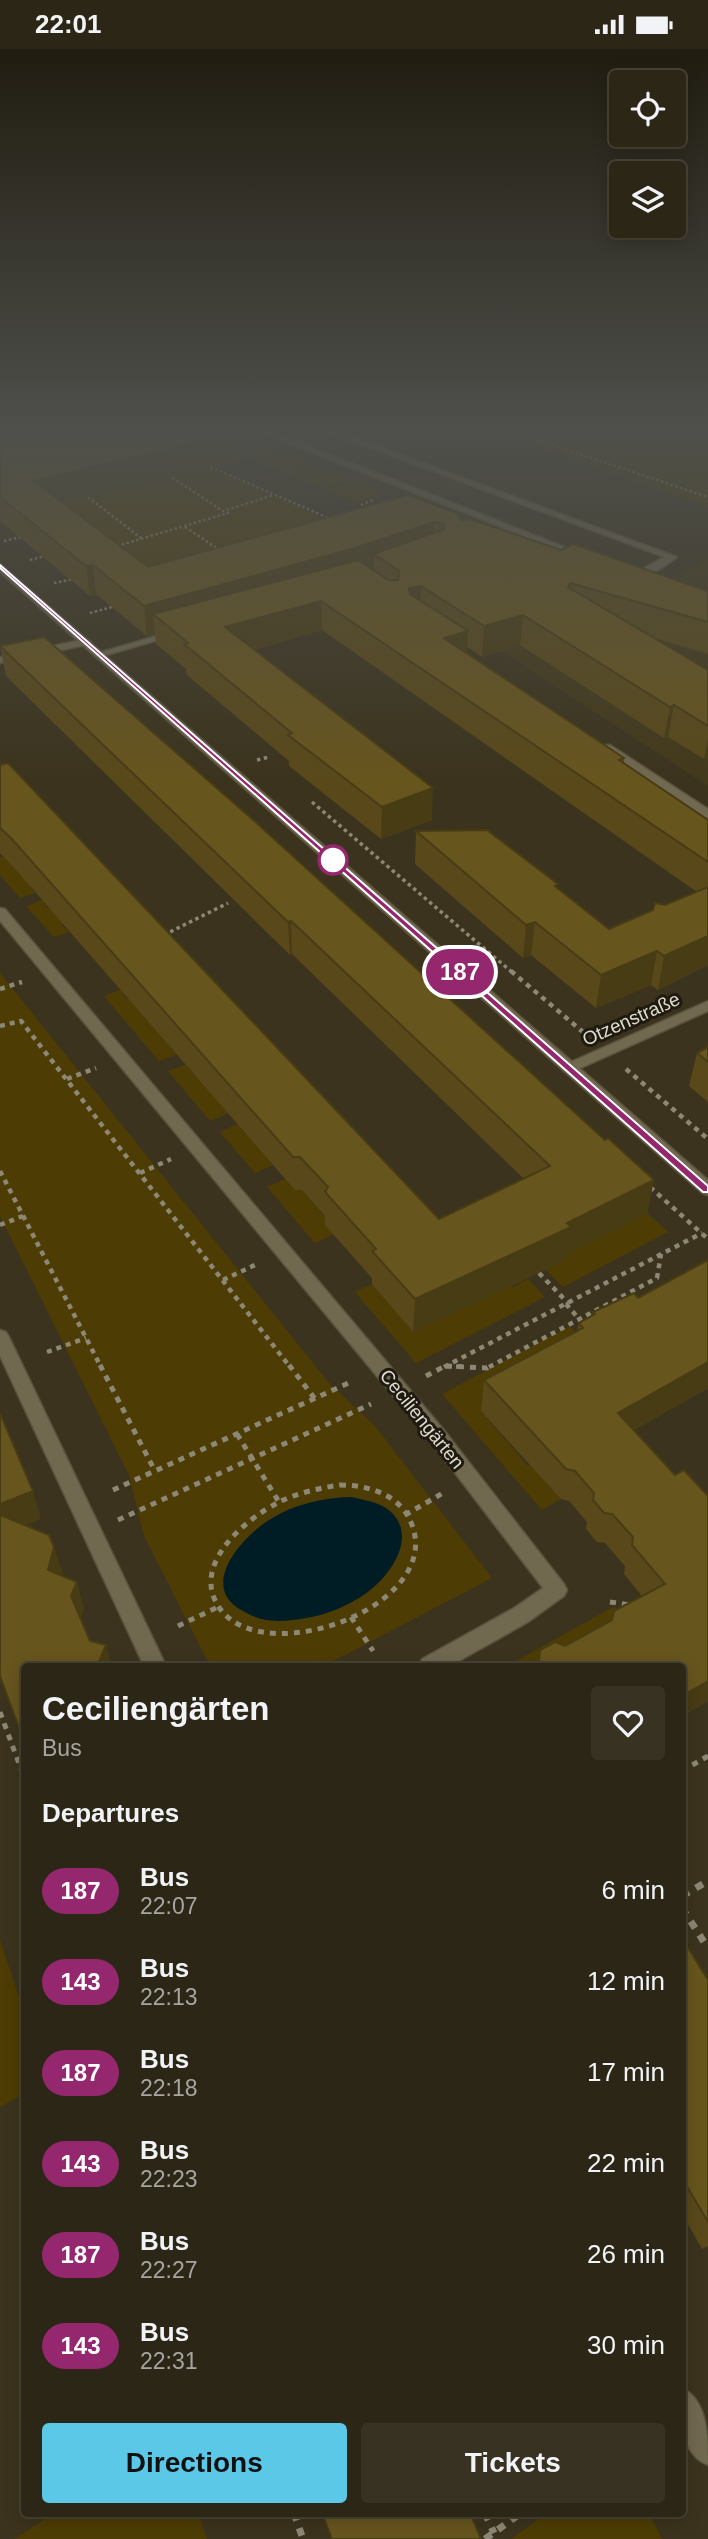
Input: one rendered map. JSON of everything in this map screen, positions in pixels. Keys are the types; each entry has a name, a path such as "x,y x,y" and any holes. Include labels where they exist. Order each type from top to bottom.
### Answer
{"street":[{"path":"563,548 593,559"},
{"path":"617,568 638,576 673,557 648,548"},
{"path":"0,567 708,1189"},
{"path":"100,654 191,629"},
{"path":"0,660 86,642"},
{"path":"594,739 708,815"},
{"name":"Ceciliengärten","path":"0,912 436,1434 557,1590 521,1615 435,1663"},
{"name":"Otzenstraße","path":"569,1068 708,1005"},
{"path":"0,1337 154,1663"},
{"path":"686,2409 708,2450"}],"path":[{"path":"216,548 229,557"},
{"path":"27,561 50,555"},
{"path":"54,583 77,578"},
{"path":"90,613 112,607"},
{"path":"251,751 272,768"},
{"path":"304,795 587,1036"},
{"path":"160,937 228,903"},
{"path":"0,1026 21,1021 315,1399"},
{"path":"67,1079 97,1068"},
{"path":"626,1069 708,1139"},
{"path":"140,1173 171,1159"},
{"path":"0,1171 155,1471"},
{"path":"643,1180 708,1239"},
{"path":"0,1225 23,1216"},
{"path":"421,1379 702,1233"},
{"path":"445,1366 487,1369 657,1277 661,1254"},
{"path":"223,1280 257,1263"},
{"path":"539,1273 580,1320"},
{"path":"47,1352 86,1338"},
{"path":"113,1490 353,1381"},
{"path":"107,1525 378,1401"},
{"path":"237,1434 279,1502"},
{"path":"342,1485 374,1491 396,1501 405,1515 415,1532 415,1554 408,1574 385,1596 351,1617 307,1632 268,1634 234,1623 216,1608 211,1587 214,1567 221,1551 233,1536 279,1502 342,1485"},
{"path":"405,1515 443,1493"},
{"path":"610,1602 642,1607"},
{"path":"178,1626 216,1608"},
{"path":"351,1617 373,1651"},
{"path":"0,1712 21,1769"},
{"path":"686,1769 708,1756"},
{"path":"686,1894 708,1881"},
{"path":"686,1914 708,1948"},
{"path":"295,2517 303,2539"},
{"path":"487,2517 494,2532"},
{"path":"485,2539 515,2517"}],"shaded area":[{"path":"100,548 296,548 154,591"},
{"path":"708,558 708,786 501,651 589,624"},
{"path":"7,855 6,860 33,883 30,887 35,893 20,898 0,875 0,858"},
{"path":"45,899 44,903 49,909 55,910 65,921 62,925 68,931 73,931 54,937 26,906"},
{"path":"0,973 329,1383 375,1426 492,1578 330,1663 208,1663 144,1536 129,1475 0,1216"},
{"path":"124,988 122,992 127,999 134,999 147,1015 144,1018 172,1042 168,1045 175,1053 181,1053 159,1061 104,996"},
{"path":"190,1063 187,1067 193,1073 199,1074 223,1101 220,1104 226,1111 233,1111 210,1121 168,1071"},
{"path":"242,1122 240,1127 246,1134 252,1134 269,1152 266,1157 273,1165 255,1173 220,1132"},
{"path":"290,1177 329,1221 334,1234 315,1243 267,1187"},
{"path":"647,1213 668,1232 563,1287 546,1270 566,1260 562,1256"},
{"path":"528,1279 545,1297 416,1363 355,1292 372,1284 413,1332 509,1285 513,1287"},
{"path":"570,1326 589,1346 481,1411 528,1466 536,1462 561,1499 542,1510 442,1394"},
{"path":"613,1607 630,1612 575,1663 515,1663"},
{"path":"0,1940 21,2003 21,2096 0,2107"},
{"path":"43,2517 199,2517 207,2539 14,2539 44,2520"},
{"path":"541,2517 651,2517 662,2539 511,2539"}],"water":[{"path":"351,1497 382,1505 399,1522 402,1534 396,1559 369,1591 330,1612 289,1620 260,1619 230,1601 224,1589 224,1576 237,1550 258,1528 279,1514 298,1506 319,1500"}],"building":[{"path":"64,548 123,548 148,567 216,548 354,548 144,606 93,565 86,566"},
{"path":"390,548 585,548 708,591 708,622 570,583 568,587 708,670 708,726 674,705 670,707 523,615 484,626 421,586 409,588 410,594 468,631 444,638 624,758 619,760 708,820 708,862 321,601 225,627 433,788 382,807 288,735 292,733 184,644 188,643 153,614 358,560 388,580 398,580 399,571 374,554"},
{"path":"44,637 251,818 605,1140 608,1138 654,1180 567,1223 571,1227 415,1299 372,1251 376,1249 325,1192 328,1187 300,1157 293,1157 0,828 0,765 8,763 439,1219 550,1166 291,921 288,922 0,646"},
{"path":"487,830 558,884 555,886 609,929 653,910 655,903 665,905 708,887 708,936 664,956 657,951 601,975 535,922 526,925 416,831"},
{"path":"708,1047 708,1062 697,1053"},
{"path":"708,1260 708,1362 618,1413 675,1475 684,1470 708,1496 708,1681 686,1694 686,1663 535,1663 539,1661 540,1650 555,1642 565,1646 612,1620 614,1611 665,1584 632,1545 633,1537 612,1514 604,1513 593,1500 594,1493 575,1471 566,1469 484,1380 583,1328 579,1323 595,1314 593,1312 634,1293 638,1298"},
{"path":"0,1413 33,1491 0,1504"},
{"path":"0,1515 49,1535 54,1547 48,1570 77,1582 71,1596 90,1641 106,1645 100,1663 21,1663 21,1733 0,1676"},
{"path":"686,1944 708,1980 708,2222 686,2185"},
{"path":"324,2517 474,2517 473,2520 481,2539 332,2539"}],"bus line":[{"name":"187","path":"0,567 708,1189"}]}
